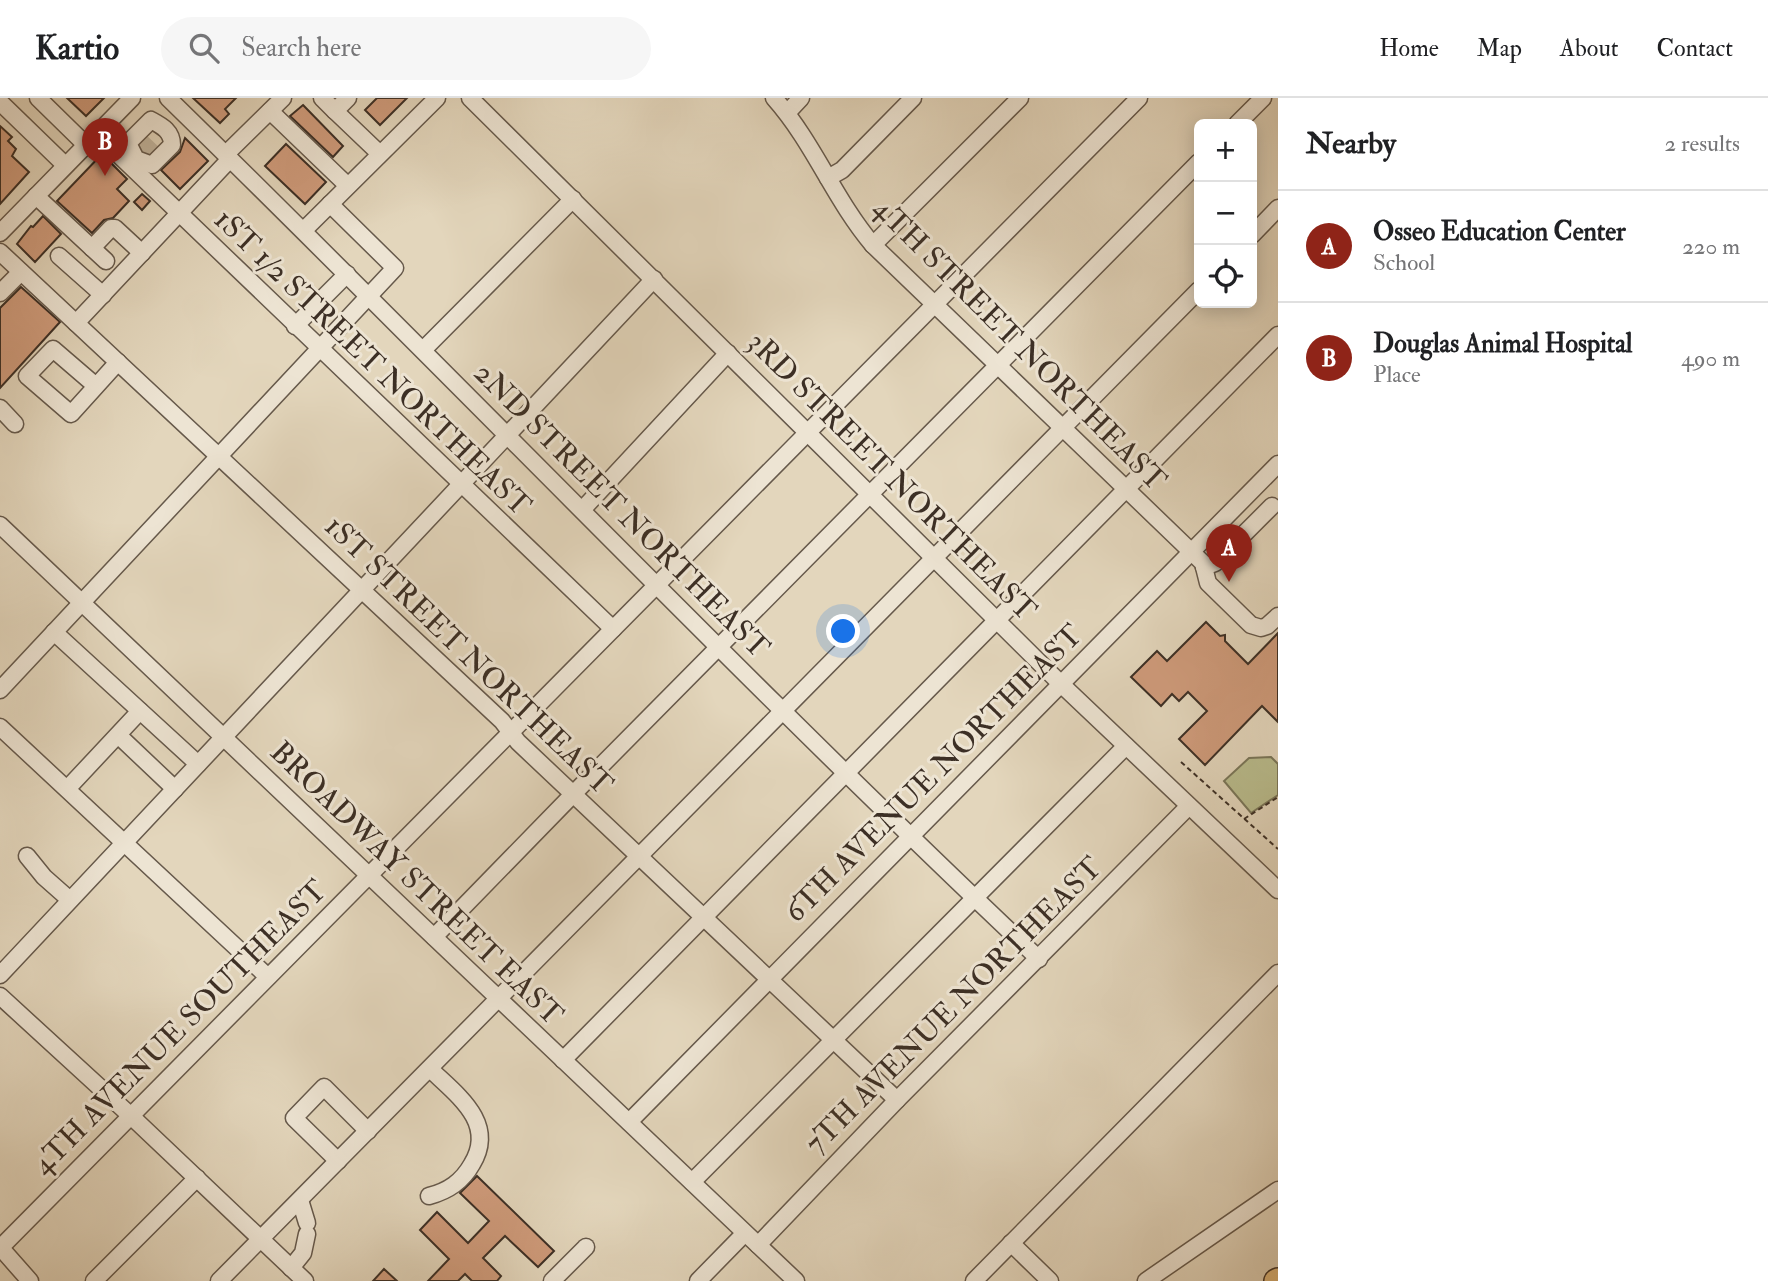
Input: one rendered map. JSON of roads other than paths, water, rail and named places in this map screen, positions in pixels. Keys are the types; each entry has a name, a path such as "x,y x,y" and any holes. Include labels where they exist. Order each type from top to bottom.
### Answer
{"street":[{"name":"1ST 1/2 STREET NORTHEAST","path":"38,98 91,139 136,159 178,214 613,629"},
{"path":"0,232 132,98"},
{"name":"2ND STREET NORTHEAST","path":"168,98 304,230 909,837 1039,959"},
{"path":"76,323 283,98"},
{"path":"322,98 380,154"},
{"path":"335,111 348,98"},
{"path":"304,230 436,98"},
{"name":"3RD STREET NORTHEAST","path":"470,98 1061,684 1278,890"},
{"name":"4TH STREET NORTHEAST","path":"774,98 787,113 828,177 847,213 873,245 1203,562 1208,583 1251,625 1261,628 1278,616"},
{"path":"787,113 801,98"},
{"path":"828,177 842,170 914,98"},
{"path":"873,245 1020,98"},
{"name":"4TH AVENUE SOUTHEAST","path":"0,1247 1139,98"},
{"path":"1242,119 1263,98"},
{"path":"0,102 65,165"},
{"path":"270,111 348,186"},
{"path":"164,131 183,113"},
{"path":"151,120 173,141 172,145 152,165 136,159 128,143 151,120"},
{"path":"434,937 1194,167"},
{"path":"36,196 106,261"},
{"path":"423,351 573,199"},
{"path":"0,690 395,268 330,204"},
{"path":"1257,230 1278,208"},
{"path":"92,248 111,228 115,228 142,253"},
{"name":"1ST STREET NORTHEAST","path":"0,252 362,590 518,742 897,1100"},
{"path":"59,256 103,295"},
{"path":"0,293 21,272"},
{"path":"295,326 346,274"},
{"path":"0,975 654,279"},
{"path":"219,1281 1194,295"},
{"path":"563,1060 1278,335"},
{"path":"582,510 728,353"},
{"path":"96,386 118,362"},
{"path":"0,408 15,424"},
{"name":"6TH AVENUE NORTHEAST","path":"629,1122 1278,464"},
{"path":"1204,566 1215,563 1275,509 1254,488"},
{"name":"BROADWAY STREET EAST","path":"0,525 795,1281"},
{"path":"54,632 198,764"},
{"path":"67,789 140,711"},
{"path":"0,727 268,977"},
{"path":"118,735 175,789"},
{"path":"692,1182 1126,746"},
{"name":"7TH AVENUE NORTHEAST","path":"758,1245 897,1100 1189,806"},
{"path":"27,856 44,877 70,900"},
{"path":"974,1281 1278,973"},
{"path":"0,996 131,1115 305,1281"},
{"path":"429,1196 453,1187 470,1169 479,1153 481,1136 476,1119 467,1105 430,1069"},
{"path":"338,1161 294,1118 324,1087 368,1131"},
{"path":"94,1281 197,1178"},
{"path":"1146,1281 1278,1190"},
{"path":"292,1268 303,1253 307,1228 300,1200"},
{"path":"698,1281 745,1233"},
{"path":"1011,1243 1050,1281"},
{"path":"0,1247 30,1281"},
{"path":"552,1281 586,1247"}],"tunnel":[{"path":"142,153 161,133"}],"place":[{"name":"Douglas Animal Hospital","path":"105,176"},
{"name":"Osseo Education Center","path":"1229,582"}]}
